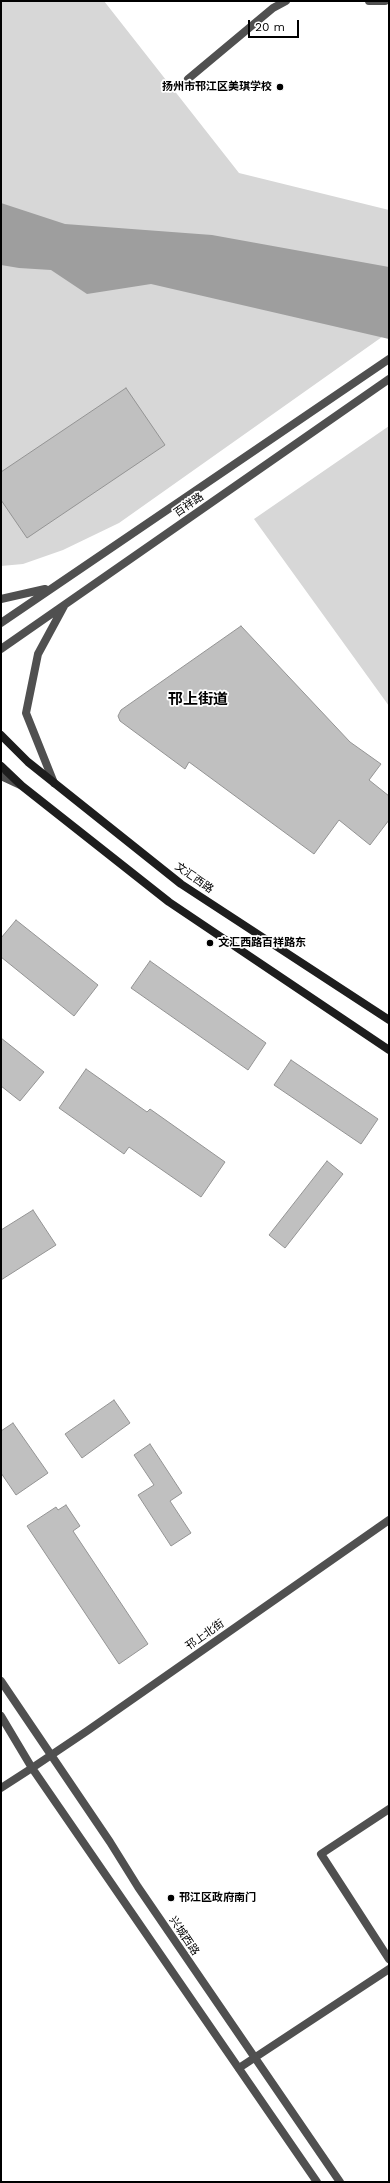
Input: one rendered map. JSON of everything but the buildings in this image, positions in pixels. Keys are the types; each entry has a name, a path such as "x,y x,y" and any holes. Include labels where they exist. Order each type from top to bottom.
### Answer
{"main road":[{"name":"文汇西路","path":"1,735 28,762 181,884 389,1020"},
{"path":"1,766 22,786 169,902 389,1050"}],"street":[{"path":"188,80 274,8 286,1"},
{"path":"369,1 385,1"},
{"name":"百祥路","path":"1,623 50,588 389,359"},
{"name":"百祥路","path":"1,649 389,379"},
{"path":"1,599 50,588"},
{"path":"54,783 26,713 38,654 65,604"},
{"path":"1,776 22,786"},
{"name":"邗上北街","path":"1,1788 87,1731 389,1520"},
{"name":"兴城西路","path":"1,1681 51,1754 138,1887 340,2182"},
{"path":"1,1716 32,1768 317,2182"},
{"path":"389,1809 321,1854 389,1959"},
{"path":"239,2068 389,1969"}],"shaded area":[{"path":"4,1 104,1 239,173 389,210 389,332 119,523 63,550 23,564 1,566 1,3"},
{"path":"1,203 65,224 212,235 389,267 389,339 151,284 87,294 51,270 1,265"},
{"path":"389,426 389,706 254,519"}],"place":[{"name":"扬州市邗江区美琪学校","path":"280,87"},
{"name":"文汇西路百祥路东","path":"210,943"},
{"name":"邗江区政府南门","path":"171,1898"}],"district":[{"name":"邗上街道","path":"198,700"}]}
